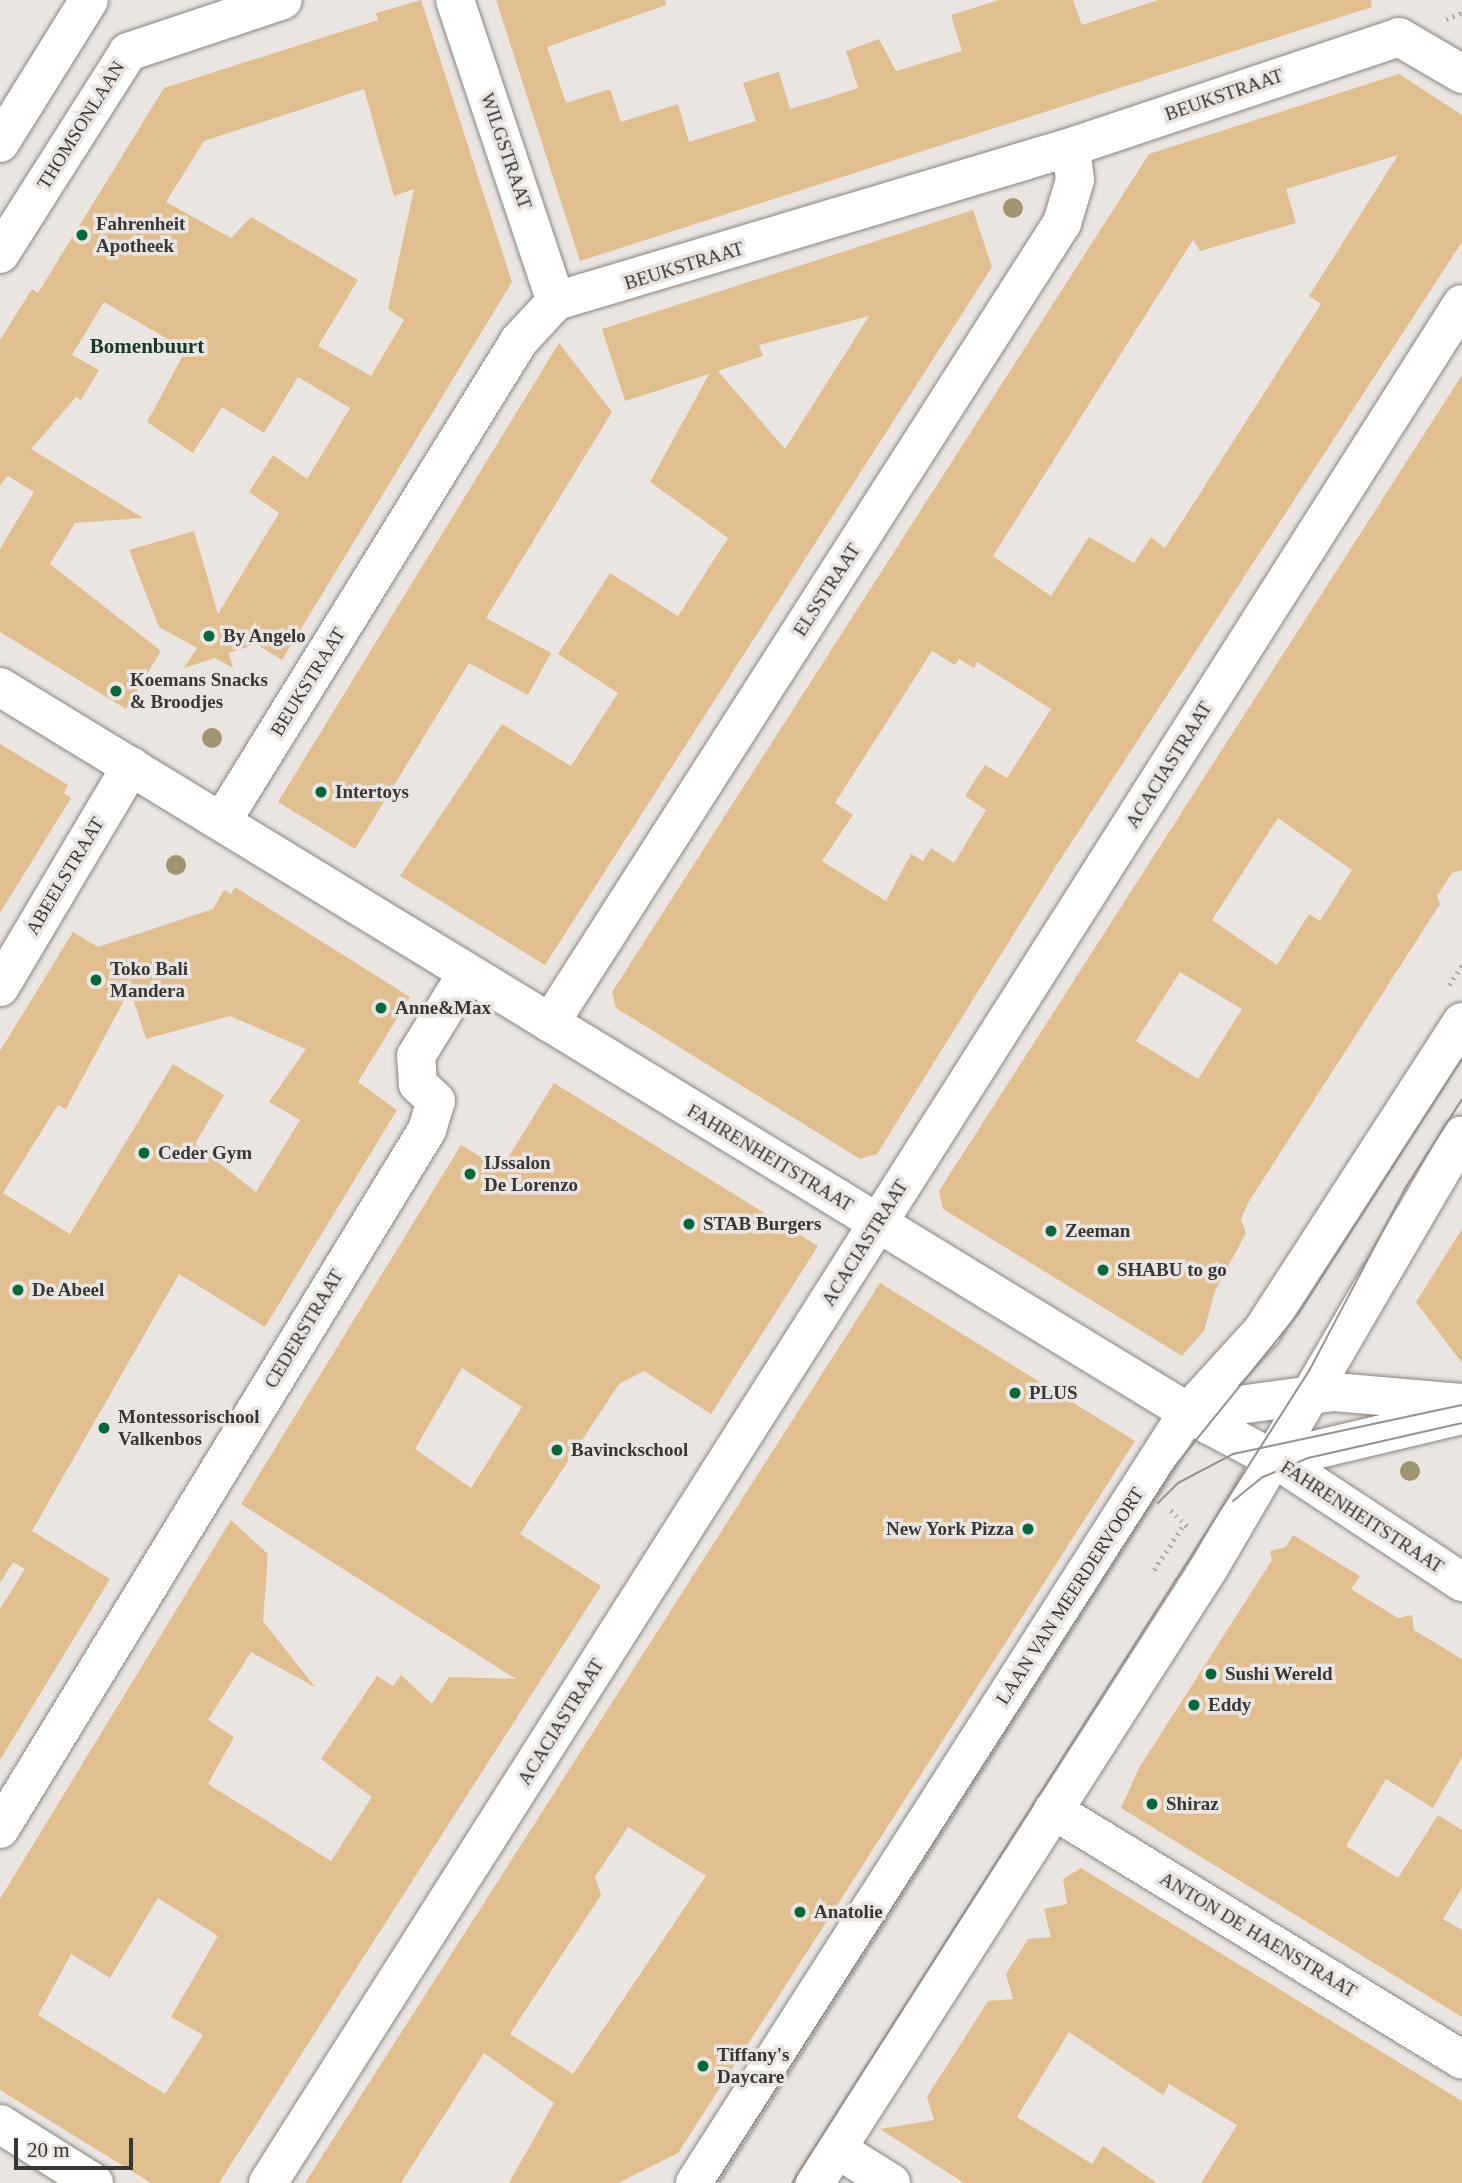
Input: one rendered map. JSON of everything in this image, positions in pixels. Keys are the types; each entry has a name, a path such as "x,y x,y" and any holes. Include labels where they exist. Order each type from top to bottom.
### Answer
{"street":[{"path":"0,143 89,0"},
{"name":"WILGSTRAAT","path":"455,0 556,301"},
{"name":"THOMSONLAAN","path":"0,254 128,51 273,2"},
{"name":"BEUKSTRAAT","path":"222,821 519,341 556,301 1071,147 1399,37 1462,74"},
{"name":"ELSSTRAAT","path":"550,1023 1062,223 1075,180 1071,147"},
{"name":"ACACIASTRAAT","path":"268,2183 1462,304"},
{"path":"0,687 131,766"},
{"name":"FAHRENHEITSTRAAT","path":"131,766 877,1224 1188,1412 1273,1460 1462,1582"},
{"name":"ABEELSTRAAT","path":"0,987 131,766"},
{"name":"CEDERSTRAAT","path":"0,1829 426,1130 436,1101 418,1084 416,1056 467,973"},
{"name":"LAAN VAN MEERDERVOORT","path":"695,2183 1188,1412 1262,1331 1462,1022"},
{"path":"815,2183 1316,1393 1381,1266 1462,1135"},
{"path":"1188,1412 1316,1393 1462,1402"},
{"path":"1273,1460 1462,1415"},
{"name":"ANTON DE HAENSTRAAT","path":"1053,1810 1462,2060"},
{"path":"0,2124 94,2183"},
{"path":"837,2149 891,2183"}],"path":[{"path":"1154,1570 1184,1524"}],"building":[{"path":"421,0 512,282 282,660 256,644 229,653 233,668 215,658 184,668 197,648 159,627 129,550 194,531 218,614 279,513 249,492 273,455 307,479 350,408 298,377 264,433 222,407 193,453 147,422 186,350 104,302 72,355 99,370 81,400 76,397 31,449 143,518 75,523 50,564 161,651 126,709 0,632 0,549 34,492 8,476 0,485 0,340 32,289 38,293 164,88 378,20 376,13","holes":["364,89 394,196 414,189 388,309 404,320 371,376 318,346 358,280 251,217 231,238 166,202 204,141"]},
{"path":"496,0 665,0 666,5 547,47 566,103 610,89 621,122 678,104 689,142 756,121 743,83 779,72 790,109 821,100 858,88 846,51 879,39 896,71 962,51 951,15 999,0 1073,0 1082,25 1158,0 1371,0 1372,7 580,261"},
{"path":"1399,74 1462,115 1462,242 1056,866 877,1154 860,1159 616,1008 612,992 1149,154","holes":["1398,155 1309,296 1321,304 1165,548 1151,537 1134,563 1089,537 1051,596 993,556 1193,240 1200,251 1296,223 1286,189","932,651 955,665 959,659 974,668 977,662 1051,709 1007,778 985,765 965,796 986,810 954,863 931,848 923,861 911,854 886,901 822,861 853,815 835,803"]},
{"path":"973,210 992,267 545,965 400,876 502,724 571,766 618,693 558,654 610,573 678,616 728,538 650,482 709,374 625,401 602,329","holes":["869,316 785,449 718,371 763,356 759,345"]},
{"path":"559,343 612,412 486,618 551,653 528,695 469,663 355,849 278,802"},
{"path":"1462,375 1462,870 1452,873 1437,896 1440,904 1248,1203 1241,1219 1246,1233 1215,1291 1204,1331 1182,1356 943,1209 939,1191","holes":["1278,818 1352,870 1320,921 1309,914 1277,965 1212,920","1180,972 1242,1009 1198,1079 1136,1041"]},
{"path":"0,744 68,785 64,793 71,798 0,913"},
{"path":"235,887 410,997 358,1082 397,1110 265,1327 179,1274 32,1531 110,1579 0,1760 0,1609 25,1569 13,1562 0,1583 0,1051 73,932 98,947 213,909 224,890 231,894","holes":["130,989 146,1039 230,1016 306,1049 269,1102 300,1120 256,1192 195,1144 224,1095 173,1064 70,1234 3,1193 58,1105 66,1109"]},
{"path":"554,1083 818,1246 711,1414 644,1371 619,1384 520,1534 601,1586 219,2183 151,2183 0,2090 0,1899 231,1520 268,1554 263,1621 315,1687 251,1652 208,1720 234,1737 208,1784 331,1861 372,1797 321,1759 377,1676 393,1686 401,1675 432,1704 449,1677 516,1679 241,1504 461,1145 501,1169","holes":["462,1368 522,1407 471,1488 415,1449","158,1898 218,1936 171,2017 203,2035 165,2094 38,2015 71,1954 110,1978"]},
{"path":"1462,1229 1462,1363 1416,1302"},
{"path":"880,1283 1135,1441 678,2153 618,2183 509,2183 554,2103 484,2053 401,2183 305,2183","holes":["628,1827 706,1876 573,2074 510,2034 601,1895 595,1877"]},
{"path":"1293,1535 1360,1576 1351,1589 1398,1618 1412,1615 1414,1630 1462,1659 1462,1757 1433,1808 1386,1779 1346,1846 1398,1878 1438,1815 1462,1830 1462,1888 1443,1919 1462,1930 1462,2017 1121,1808 1139,1768 1272,1560 1270,1551 1286,1547"},
{"path":"1081,1868 1462,2101 1462,2183 1201,2183 1237,2125 1169,2084 1163,2095 1069,2032 1017,2117 1092,2164 1103,2146 1157,2183 964,2183 880,2129 934,2120 927,2097 988,2001 1013,1999 1006,1974 1028,1939 1051,1937 1044,1909 1067,1904 1063,1879"}],"tram line":[{"path":"716,2183 1175,1466 1298,1314 1462,1059"},
{"path":"792,2183 1309,1371 1406,1187 1462,1099"},
{"path":"1158,1503 1178,1483 1233,1454 1462,1405"},
{"path":"1233,1501 1263,1477 1308,1458 1462,1423"}],"place":[{"name":"Fahrenheit Apotheek","path":"82,235"},
{"name":"By Angelo","path":"209,636"},
{"name":"Koemans Snacks & Broodjes","path":"116,691"},
{"name":"Intertoys","path":"321,792"},
{"name":"Toko Bali Mandera","path":"96,980"},
{"name":"Anne&Max","path":"381,1008"},
{"name":"Ceder Gym","path":"144,1153"},
{"name":"IJssalon De Lorenzo","path":"470,1174"},
{"name":"STAB Burgers","path":"689,1224"},
{"name":"Zeeman","path":"1051,1231"},
{"name":"SHABU to go","path":"1103,1270"},
{"name":"De Abeel","path":"18,1290"},
{"name":"PLUS","path":"1015,1393"},
{"name":"Montessorischool Valkenbos","path":"104,1428"},
{"name":"Bavinckschool","path":"557,1450"},
{"name":"New York Pizza","path":"1028,1529"},
{"name":"Sushi Wereld","path":"1211,1674"},
{"name":"Eddy","path":"1194,1705"},
{"name":"Shiraz","path":"1152,1804"},
{"name":"Anatolie","path":"800,1912"},
{"name":"Tiffany's Daycare","path":"703,2066"}],"district":[{"name":"Bomenbuurt","path":"147,346"}]}
